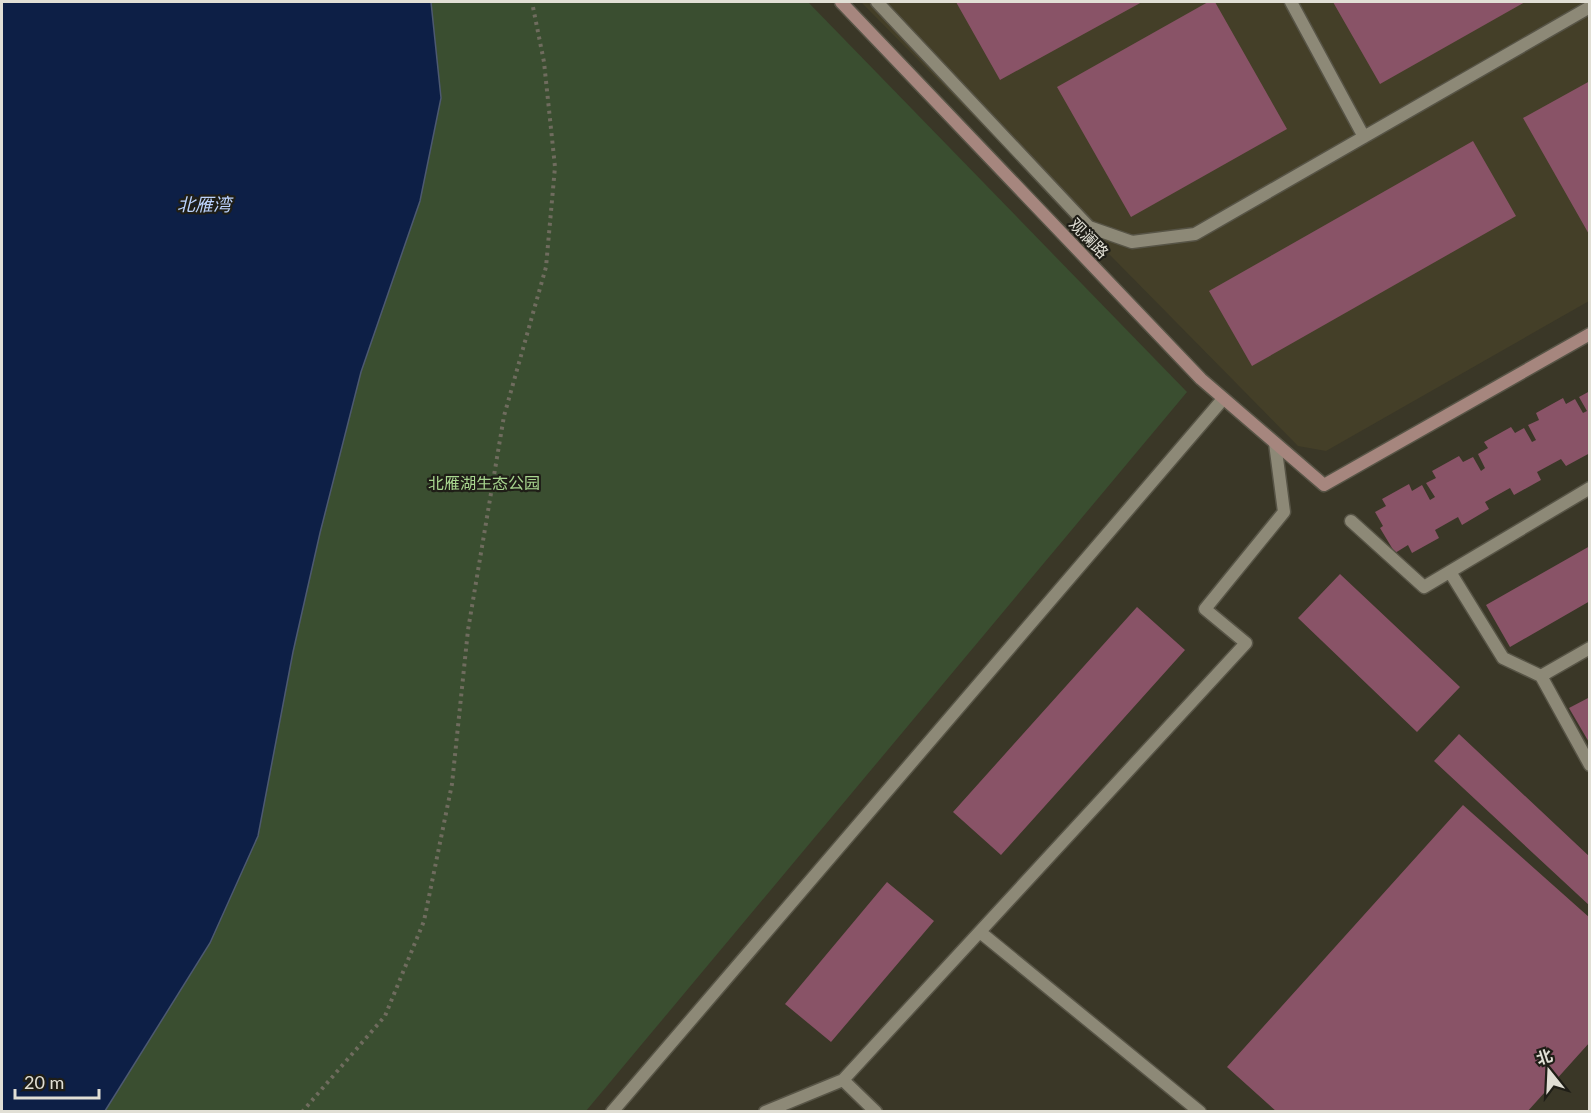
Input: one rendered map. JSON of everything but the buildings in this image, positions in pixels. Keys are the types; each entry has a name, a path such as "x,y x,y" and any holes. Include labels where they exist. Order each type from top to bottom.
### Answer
{"street":[{"name":"观澜路","path":"842,2 1201,380 1324,485 1590,334"}],"lane":[{"path":"877,2 1089,227 1132,242 1194,234 1590,7"},
{"path":"1291,2 1364,137"},
{"path":"612,1112 1223,399"},
{"path":"765,1112 843,1080 1246,643 1205,609 1284,512 1275,443"},
{"path":"1351,521 1424,587 1590,488"},
{"path":"1450,572 1503,658 1541,676 1590,765"},
{"path":"1541,676 1590,648"},
{"path":"980,932 1200,1112"},
{"path":"843,1080 876,1112"}],"path":[{"path":"302,1112 386,1016 424,921 450,796 468,630 504,416 546,267 555,167 544,62 532,2"}],"shaded area":[{"path":"861,2 1589,2 1589,301 1326,451 1298,446"}],"green space":[{"name":"北雁湖生态公园","path":"2,2 808,2 1187,392 586,1111 2,1112"}],"water":[{"name":"北雁湾","path":"2,2 431,2 441,98 420,201 361,372 320,533 293,652 258,836 210,943 105,1111 2,1111"}]}
